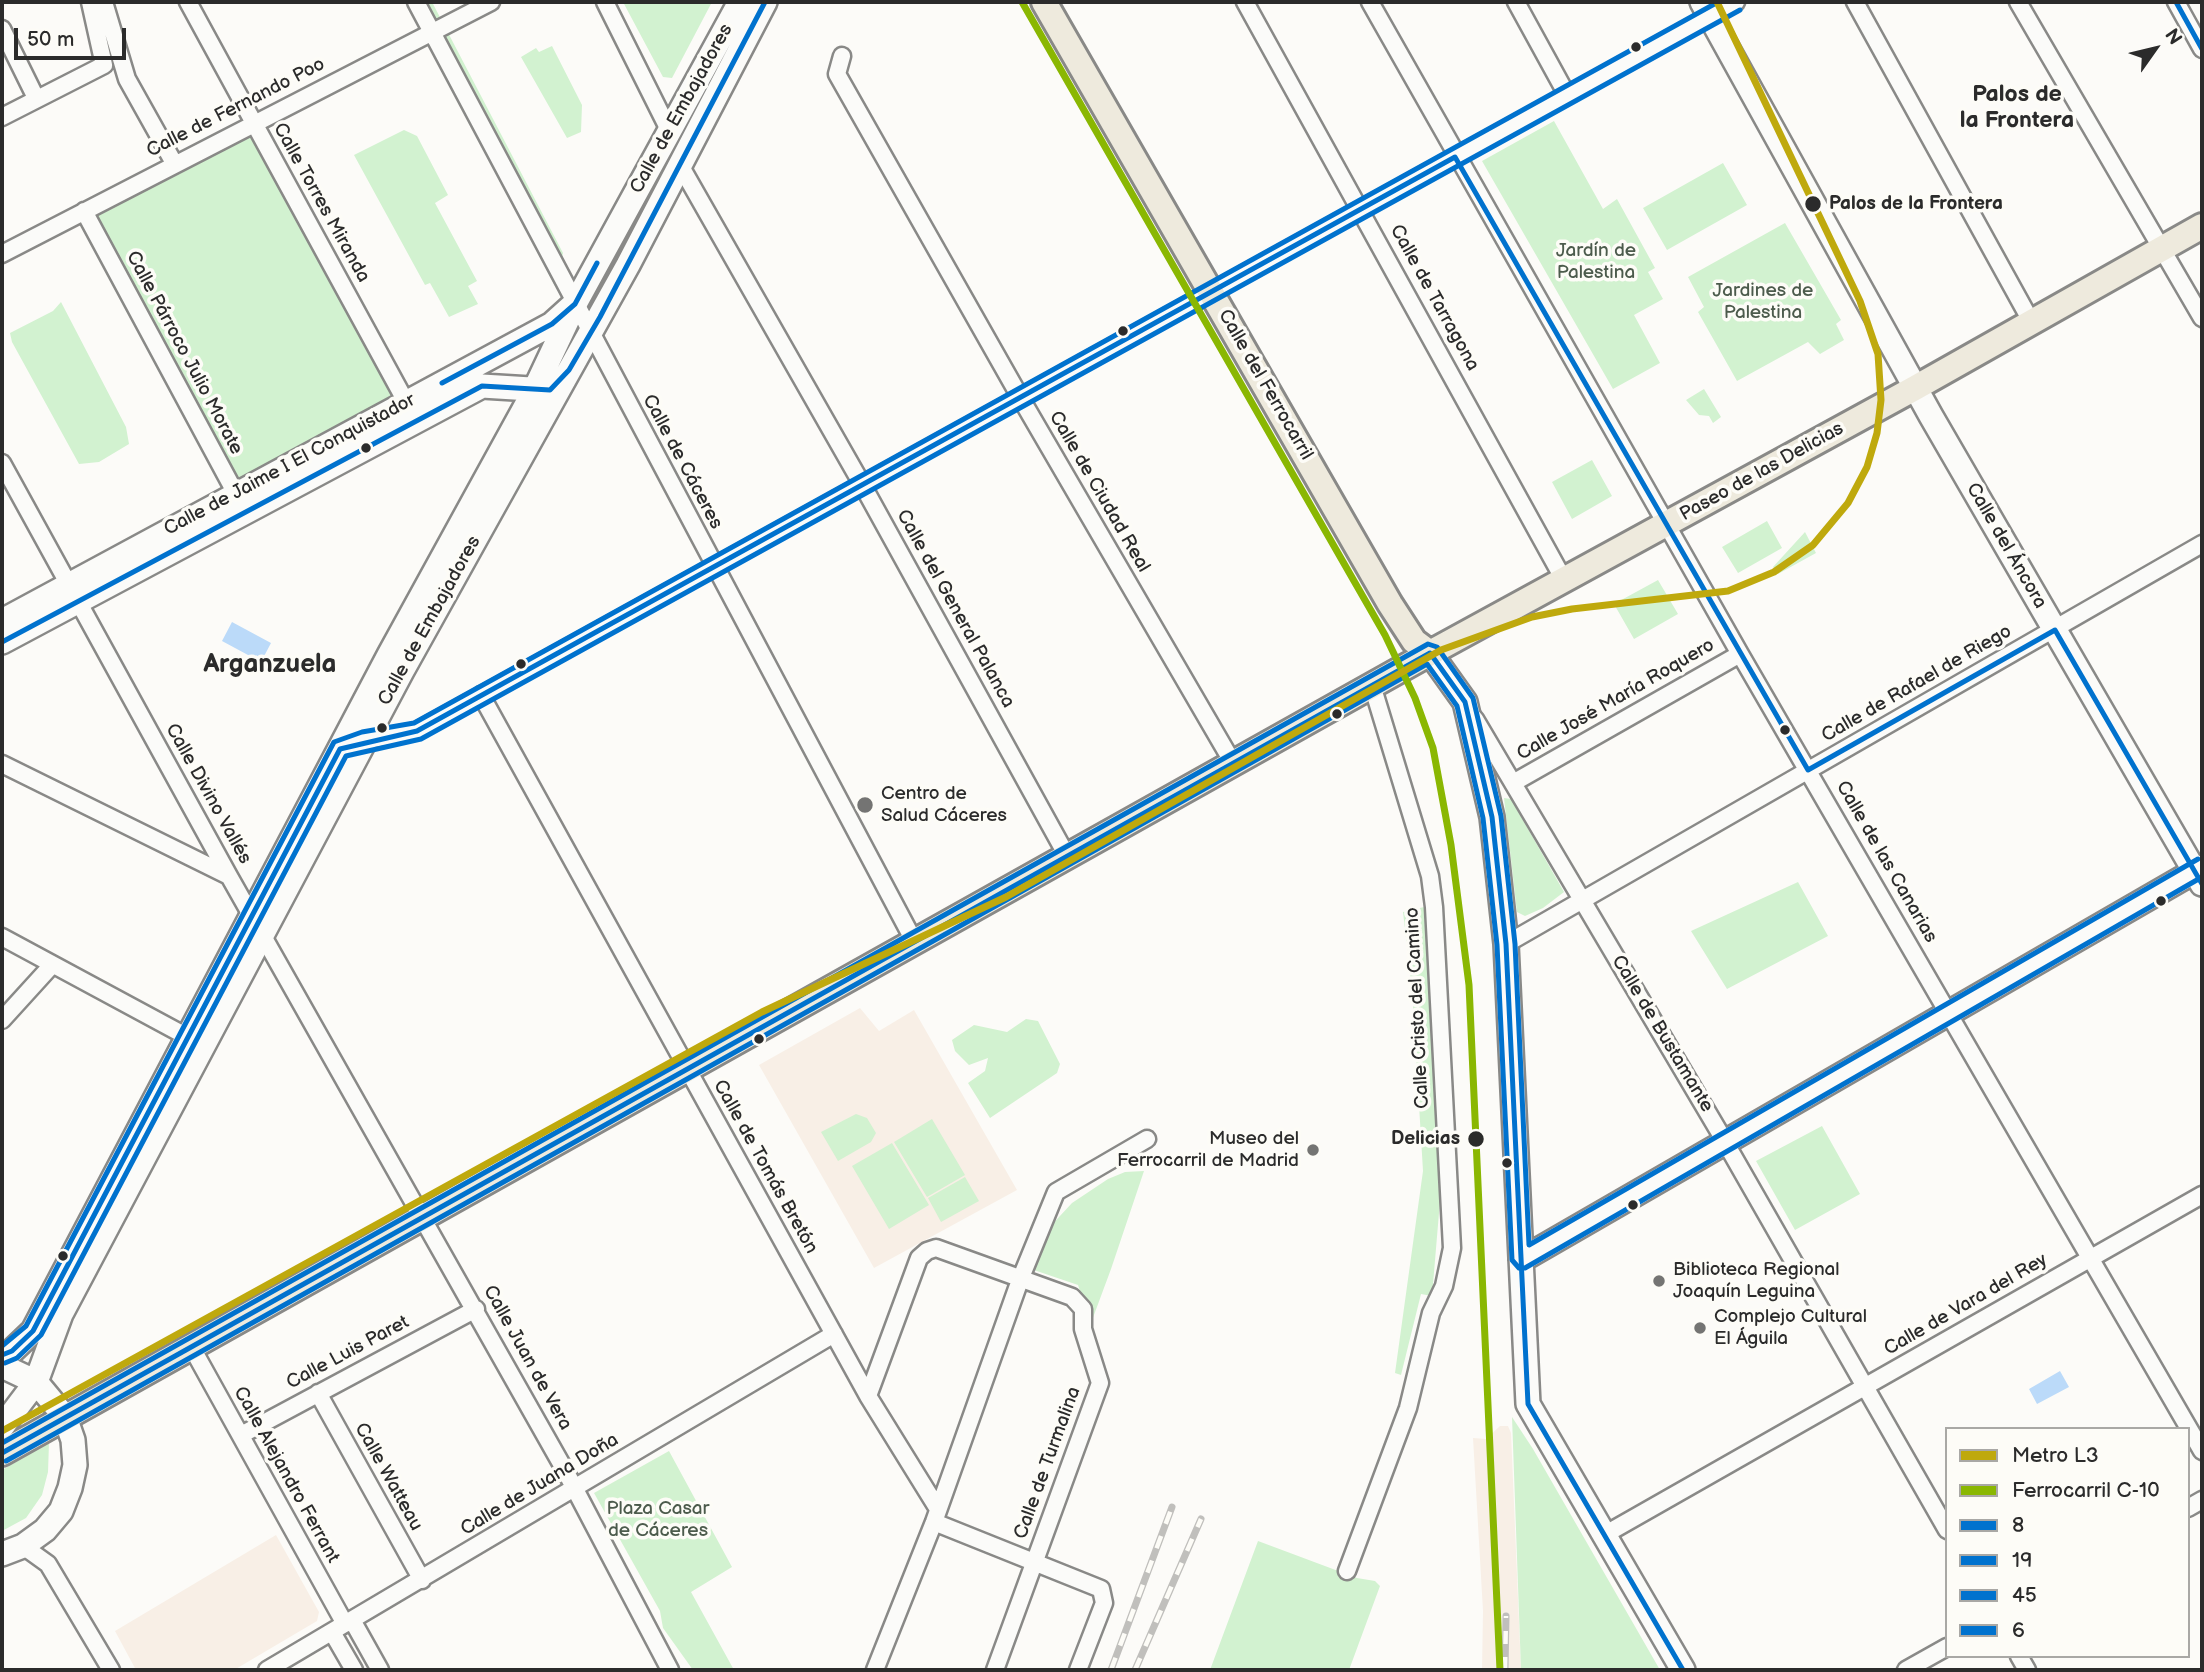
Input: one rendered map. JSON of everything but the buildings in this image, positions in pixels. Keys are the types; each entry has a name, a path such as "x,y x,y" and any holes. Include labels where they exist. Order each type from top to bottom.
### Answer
{"main road":[{"name":"Calle de Embajadores","path":"2,1355 12,1351 33,1331 195,1041 257,925 396,642 534,391 575,304 740,2"},
{"name":"Calle de Embajadores","path":"257,925 364,741 590,335 765,2"},
{"name":"Calle del Ferrocarril","path":"1044,2 1390,604 1414,641 1430,653"},
{"name":"Calle del Áncora","path":"1706,9 1915,388 2055,631 2200,874"},
{"name":"Paseo de las Delicias","path":"2,1453 1372,685 1915,388 2202,226"},
{"name":"Calle de Jaime I El Conquistador","path":"2,642 74,593 236,494 552,324 575,304"},
{"path":"534,391 550,390 569,370"},
{"name":"Calle de Jaime I El Conquistador","path":"2,621 74,593 256,507 482,386 510,386 534,391"},
{"name":"Calle de Bustamante","path":"1430,653 1465,702"},
{"path":"1465,702 1492,817 1506,944 1528,1405 1683,1670"},
{"path":"1521,1260 1949,1012 2200,874"},
{"name":"Calle de Embajadores","path":"2,1427 36,1382 61,1314 195,1041"},
{"path":"2,1366 36,1382 65,1417 73,1440 75,1465 61,1511 45,1530 13,1550"}],"street":[{"path":"2,117 104,65 90,2"},
{"path":"104,2 127,79 174,163"},
{"name":"Calle Torres Miranda","path":"188,2 406,402"},
{"name":"Calle de Cáceres","path":"416,2 590,335 914,942"},
{"name":"Calle de Fernando Poo","path":"2,254 491,2"},
{"path":"605,2 670,132"},
{"name":"Calle de Tarragona","path":"1245,2 1564,580"},
{"name":"Calle de las Canarias","path":"1370,2 1455,157 1740,654 2188,1427"},
{"path":"1516,2 1567,95"},
{"path":"364,741 417,731 1567,95 1706,9 1736,2"},
{"path":"1855,2 2032,323"},
{"path":"2018,2 2202,318"},
{"path":"2176,2 2202,49"},
{"path":"2,29 36,98"},
{"name":"Calle de Ciudad Real","path":"842,56 837,74 1020,397 1233,763"},
{"name":"Calle del General Palanca","path":"680,165 863,486 1067,856"},
{"name":"Calle Párroco Julio Morate","path":"83,211 236,494 246,504 256,507"},
{"path":"405,426 406,402"},
{"name":"Calle Divino Vallés","path":"2,463 229,876 423,1217"},
{"name":"Calle de Rafael de Riego","path":"1506,944 2055,631 2202,544"},
{"name":"Calle José María Roquero","path":"1513,783 1740,654"},
{"name":"Calle Cristo del Camino","path":"1347,1571 1408,1408 1431,1313 1444,1286 1452,1248 1433,897 1430,876 1372,685"},
{"name":"Calle de Tomás Bretón","path":"481,695 936,1515"},
{"name":"Calle de Bustamante","path":"1465,702 1724,1140 1945,1526"},
{"path":"2,764 229,876"},
{"path":"2,937 195,1041"},
{"path":"2,1020 52,965"},
{"path":"875,1670 936,1515 1020,1280 1056,1192 1147,1139"},
{"name":"Calle de Vara del Rey","path":"1604,1535 2202,1195"},
{"name":"Calle Juan de Vera","path":"423,1217 476,1309 670,1670"},
{"name":"Calle de Turmalina","path":"868,1396 919,1258 936,1248 1072,1297 1083,1309 1083,1329 1100,1383 995,1670"},
{"name":"Calle Luis Paret","path":"241,1435 476,1309"},
{"name":"Calle de Juana Doña","path":"267,1670 834,1334"},
{"name":"Calle Alejandro Ferrant","path":"191,1346 343,1625 380,1670"},
{"name":"Calle Watteau","path":"318,1394 422,1580"},
{"name":"Calle de las Canarias","path":"2190,1430 2202,1451"},
{"path":"936,1515 1034,1563 1096,1587 1103,1593 1104,1603 1078,1670"},
{"path":"45,1530 48,1564 111,1670"},
{"path":"13,1550 48,1564"},
{"name":"Calle Alejandro Ferrant","path":"343,1625 354,1670"},
{"path":"1906,1670 1945,1648"}],"shaded area":[{"path":"860,1008 879,1031 914,1010 1017,1190 874,1268 759,1065"},
{"path":"1500,1426 1508,1426 1511,1433 1521,1670 1482,1670 1483,1611 1473,1438 1486,1439"},
{"path":"276,1535 319,1612 317,1621 234,1670 136,1670 115,1631"}],"green space":[{"path":"407,2 432,2 563,253 555,286"},
{"path":"623,2 712,2 672,78 663,77"},
{"path":"552,46 582,105 581,132 567,138 521,57 536,48 539,52"},
{"name":"Jardín de Palestina","path":"1554,121 1603,209 1617,199 1655,268 1648,272 1663,299 1634,315 1660,363 1613,389 1482,161"},
{"path":"253,124 406,402 236,494 84,211"},
{"path":"404,130 417,136 448,195 435,203 477,281 468,286 478,304 449,317 430,283 425,285 354,155"},
{"path":"1723,163 1747,205 1667,250 1643,208"},
{"name":"Jardines de Palestina","path":"1785,223 1841,320 1836,324 1844,340 1820,354 1808,342 1737,381 1698,312 1704,307 1688,277"},
{"path":"61,302 126,427 129,444 99,462 79,464 12,342 10,333 53,311"},
{"path":"1704,389 1721,417 1713,423 1709,416 1699,415 1686,400"},
{"path":"1592,460 1612,496 1572,519 1552,482"},
{"path":"1767,521 1782,548 1738,573 1722,547"},
{"path":"1805,532 1816,553 1778,574 1773,567"},
{"path":"1658,580 1678,614 1634,639 1614,604"},
{"path":"1504,798 1511,799 1564,892 1543,908 1525,916 1517,912"},
{"path":"1798,882 1828,936 1727,989 1691,931"},
{"path":"1424,907 1440,1201 1432,1296 1421,1294 1401,1375 1395,1373 1423,1171 1412,989 1403,912"},
{"path":"1026,1019 1038,1021 1060,1064 1057,1073 990,1118 968,1083 985,1071 988,1058 969,1065 955,1051 952,1040 974,1025 1007,1032"},
{"path":"856,1114 867,1118 876,1133 871,1142 838,1161 821,1132"},
{"path":"932,1119 965,1175 927,1197 894,1142"},
{"path":"1822,1126 1860,1194 1795,1230 1756,1161"},
{"path":"892,1143 929,1205 889,1229 852,1166"},
{"path":"1144,1171 1091,1323 1078,1285 1028,1268 1046,1231 1072,1203 1108,1179 1125,1172"},
{"path":"965,1177 979,1201 941,1222 928,1198"},
{"path":"1512,1417 1533,1449 1660,1670 1521,1670"},
{"path":"49,1443 48,1472 42,1495 26,1518 2,1531 2,1470"},
{"name":"Plaza Casar de Cáceres","path":"669,1451 732,1567 691,1592 734,1670 693,1670 663,1628 660,1611 594,1493"},
{"path":"1258,1541 1357,1578 1375,1581 1380,1586 1349,1670 1210,1670"}],"water":[{"path":"232,622 271,643 261,662 222,641"},
{"path":"2060,1371 2069,1387 2037,1404 2029,1389"}],"railway":[{"path":"1111,1670 1172,1507"},
{"path":"1135,1670 1201,1519"},
{"path":"1505,1670 1506,1616"}],"metro line":[{"name":"L3","path":"2,1431 762,1012 1006,897 1441,650 1532,617 1572,609 1728,591 1774,572 1813,545 1848,503 1867,467 1877,433 1881,400 1878,354 1860,301 1717,2"}],"rail line":[{"name":"C-10","path":"1022,2 1385,635 1415,698 1433,748 1451,845 1469,985 1500,1670"}],"transit line":[{"name":"6","path":"2,642 482,386 550,390 569,370 600,317 765,2"},
{"name":"45","path":"2,1346 26,1326 334,742 362,732 414,723 1718,2"},
{"name":"6","path":"2176,2 2202,49"},
{"name":"19","path":"5,1363 17,1358 41,1335 346,756 421,739 1740,10"},
{"name":"8","path":"2,1355 12,1351 33,1331 340,749 417,731 1455,157 1808,770 2055,630 2202,884"},
{"name":"6","path":"442,383 552,324 575,304 597,263"},
{"name":"45","path":"2,1443 1428,644 1437,647 1473,698 1501,816 1515,944 1529,1245 2198,859"},
{"name":"8","path":"2,1453 1430,653 1465,702 1492,817 1506,944 1528,1404 1683,1670"},
{"name":"19","path":"6,1461 1427,664 1457,706 1483,818 1497,945 1512,1260 1519,1268 1525,1268 2202,877"}],"place":[{"name":"Palos de la Frontera","path":"1813,204"},
{"name":"Centro de Salud Cáceres","path":"865,805"},
{"name":"Delicias","path":"1476,1139"},
{"name":"Museo del Ferrocarril de Madrid","path":"1313,1150"},
{"name":"Biblioteca Regional Joaquín Leguina","path":"1659,1281"},
{"name":"Complejo Cultural El Águila","path":"1700,1328"}],"district":[{"name":"Palos de la Frontera","path":"2017,108"},
{"name":"Arganzuela","path":"270,665"}]}
